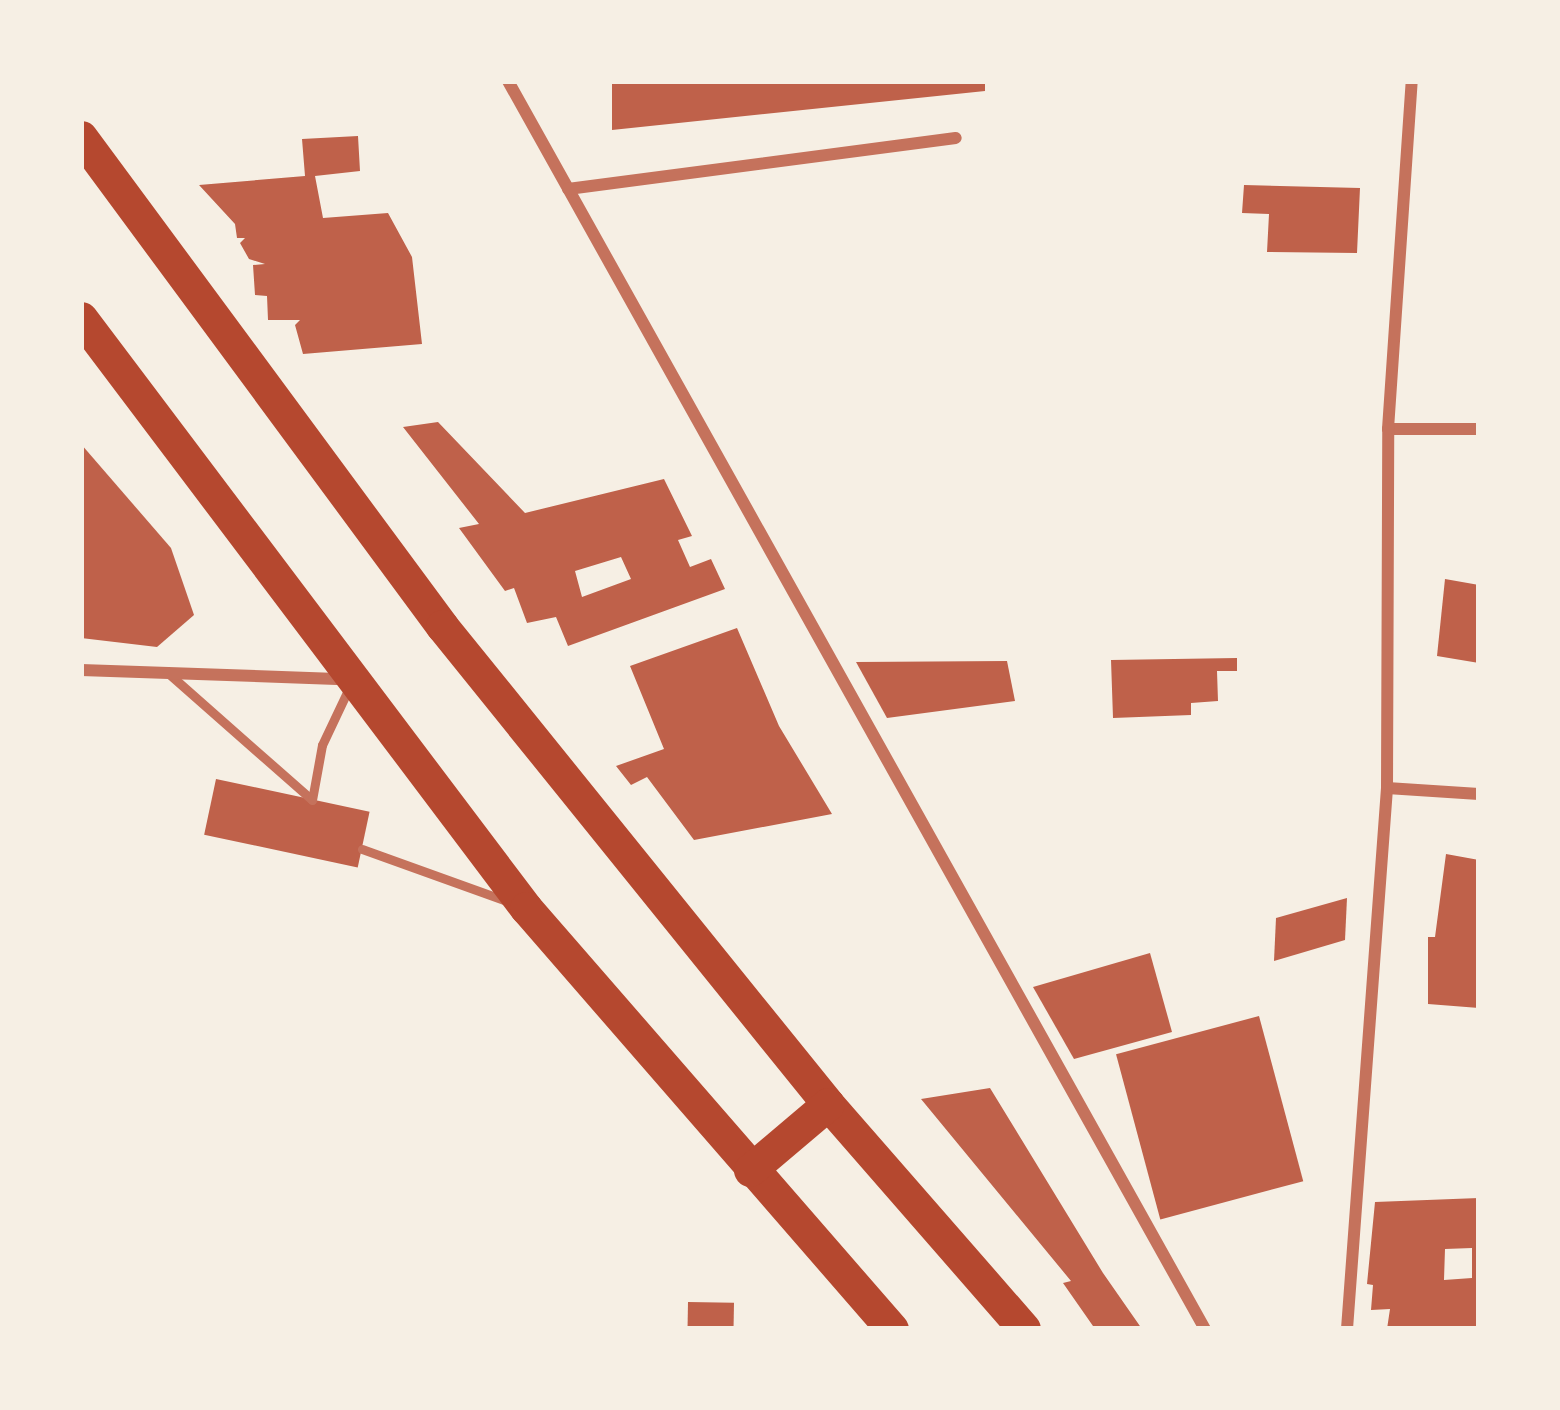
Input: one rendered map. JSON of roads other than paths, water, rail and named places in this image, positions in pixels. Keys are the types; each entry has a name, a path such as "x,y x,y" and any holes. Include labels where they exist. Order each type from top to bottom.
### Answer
{"highway":[{"path":"81,136 442,626 828,1104 1024,1329"},
{"path":"81,318 526,908 892,1329"},
{"path":"750,1170 828,1104"}],"street":[{"path":"508,81 1204,1329"},
{"path":"1347,1329 1387,788 1388,429 1412,81"},
{"path":"568,189 956,138"},
{"path":"1388,429 1479,429"},
{"path":"81,670 353,680"},
{"path":"1387,788 1479,794"}],"lane":[{"path":"168,673 312,800 322,745 353,680"},
{"path":"362,849 526,908"}]}
